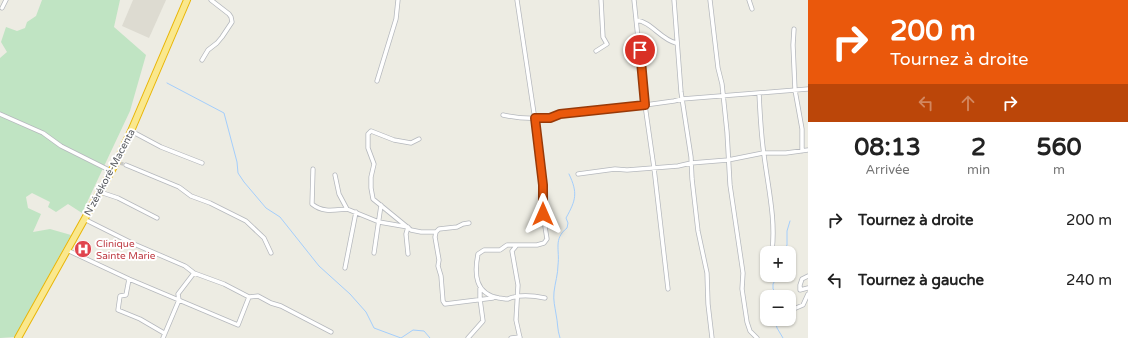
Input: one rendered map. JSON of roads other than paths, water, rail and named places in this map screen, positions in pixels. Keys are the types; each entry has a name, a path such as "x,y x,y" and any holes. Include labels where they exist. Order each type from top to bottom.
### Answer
{"highway":[{"name":"N'zérékoré-Macenta","path":"18,338 111,171 118,162 187,0"}],"street":[{"path":"2,8 6,0"},
{"path":"202,60 208,50 217,43 232,22 231,17 211,0"},
{"path":"377,81 396,19 398,0"},
{"path":"468,338 483,321 480,288 476,273 478,254 484,250 500,250 507,245 537,245 544,243 547,239 543,214 543,179 518,0"},
{"path":"596,51 607,44 603,37 601,0"},
{"path":"634,0 645,105 668,289"},
{"path":"674,0 676,43 679,56 682,99 691,163 698,231 707,273 708,304 712,338"},
{"path":"710,0 729,149 728,160 730,185 743,273 742,289 750,332 758,338"},
{"path":"749,0 752,9"},
{"path":"636,20 642,20 647,25 653,27 669,41 676,43"},
{"path":"794,29 793,45 796,90 802,129 802,151"},
{"path":"503,116 516,118 550,118 565,114 645,105 682,99 808,89"},
{"path":"759,93 774,239 773,246"},
{"path":"0,114 43,133 61,146 111,171"},
{"path":"131,131 161,147 202,163"},
{"path":"419,139 411,143 394,140 371,131 368,134 368,148 374,164 371,176 371,188 374,199 411,230 436,232"},
{"path":"578,174 615,169 654,168 728,160 764,153 786,153 808,150"},
{"path":"126,165 179,188 191,196 210,203 246,221 264,238 271,253"},
{"path":"313,169 312,204 318,209 326,211 347,209 379,222 408,227"},
{"path":"335,175 339,194 347,209"},
{"path":"100,192 118,198 157,218"},
{"path":"374,253 381,205"},
{"path":"345,268 356,212"},
{"path":"84,219 134,244 185,266 194,273 224,284 250,297 258,296 331,332"},
{"path":"469,223 457,227 439,228 436,232 435,237 443,301 445,304 496,297"},
{"path":"408,227 406,234 408,254"},
{"path":"511,338 520,337 516,320 518,285 512,251 517,245"},
{"path":"67,250 129,279 238,325 250,297"},
{"path":"163,338 179,300 178,294 194,273"},
{"path":"808,276 802,279 800,290 808,288"},
{"path":"129,279 126,295 120,296 118,310 140,319 164,333"},
{"path":"480,288 486,294 507,299 517,296 535,296 544,298"},
{"path":"796,308 803,305 808,294"}],"waterway":[{"path":"167,83 224,113 237,162 238,173 244,182 266,208 280,217 319,266 350,294 366,312 374,328 401,338 413,330 424,331 430,338"},
{"path":"560,338 554,295 558,268 558,245 560,236 567,228 568,223 566,218 575,196 574,186 569,174"},
{"path":"786,246 787,231 790,221"},
{"path":"774,282 774,290"},
{"path":"777,326 783,338"}],"tunnel":[{"path":"120,163 126,165"}],"place":[{"name":"Clinique Sainte Marie","path":"83,249"}]}
